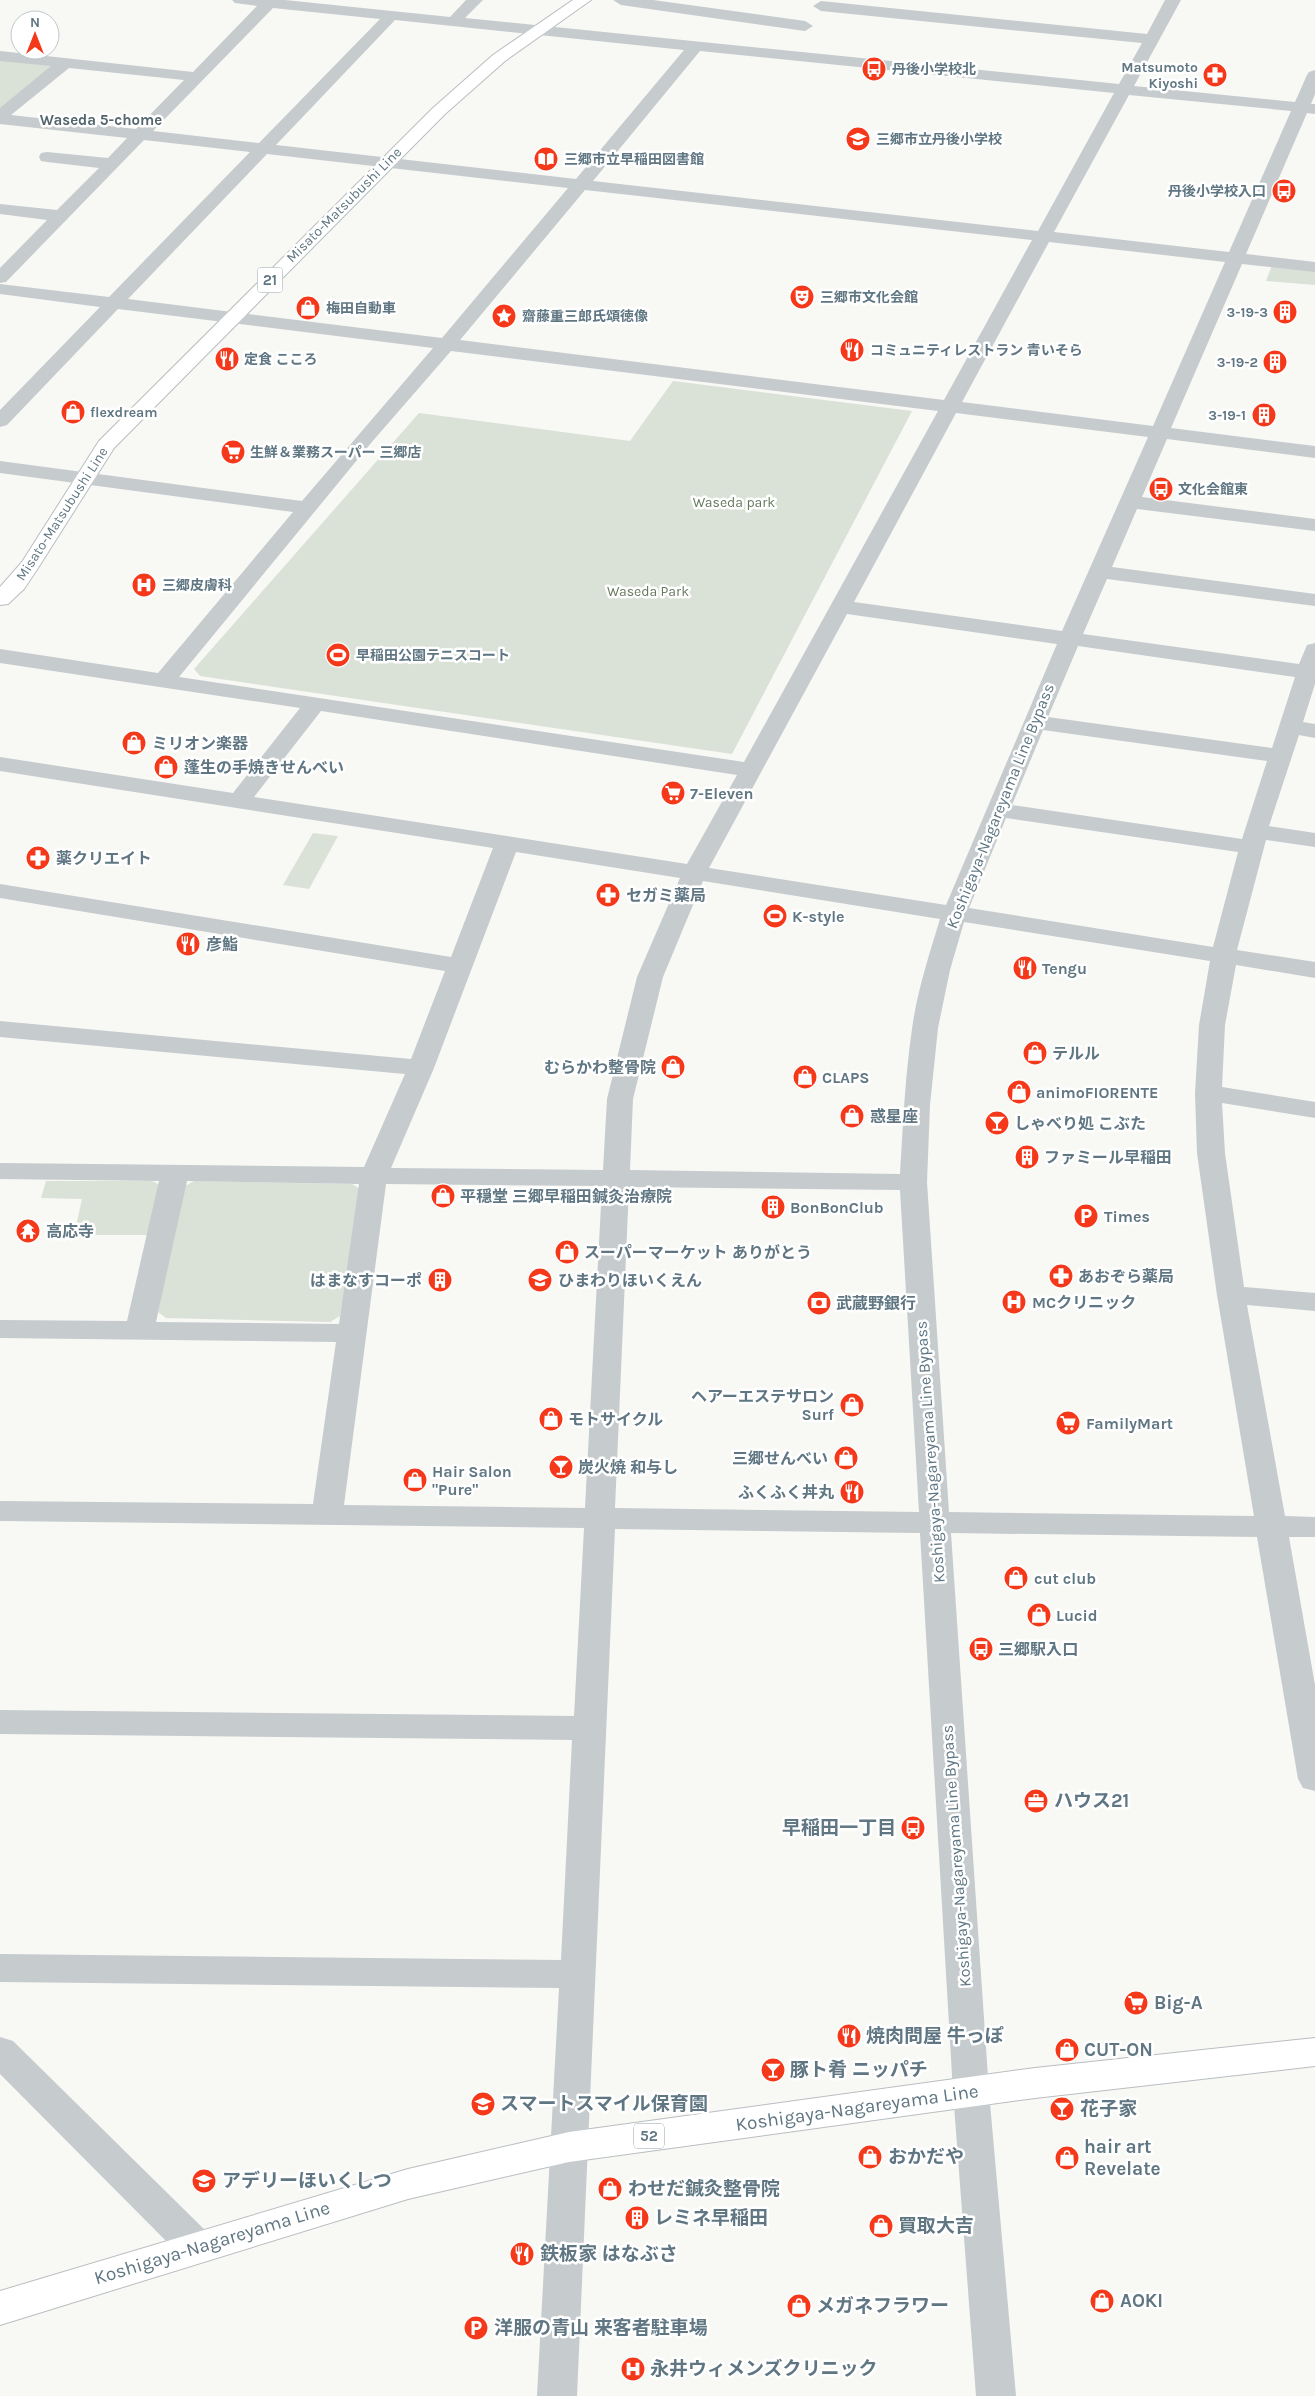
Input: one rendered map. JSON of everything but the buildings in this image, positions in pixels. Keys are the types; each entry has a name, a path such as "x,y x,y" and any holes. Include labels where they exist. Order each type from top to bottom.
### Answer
{"main road":[{"name":"Misato-Matsubushi Line","path":"0,599 16,584 31,564 106,445 424,125 499,58 578,1"},
{"name":"Koshigaya-Nagareyama Line","path":"0,2308 408,2184 569,2147 971,2092 1315,2052"}],"street":[{"path":"240,0 280,2 1308,108"},
{"path":"454,21 475,0"},
{"path":"621,0 805,26"},
{"path":"557,2396 576,1974 601,1518 615,1178 620,1099 639,1019 651,975 695,872 1124,89 1153,40 1173,0"},
{"path":"0,278 197,77 280,2"},
{"path":"782,55 823,3 1153,40"},
{"path":"0,421 392,15"},
{"path":"163,682 364,439 581,185 696,46"},
{"path":"0,56 197,77"},
{"path":"3,121 65,63"},
{"name":"Koshigaya-Nagareyama Line Bypass","path":"996,2396 971,2092 914,1182 916,1105 924,1028 937,970 954,914 1070,639 1236,258 1308,108 1315,75"},
{"path":"3,121 1315,267"},
{"path":"47,157 113,164"},
{"path":"0,209 62,216"},
{"path":"0,289 1315,452"},
{"path":"0,467 308,508"},
{"path":"1130,502 1315,525"},
{"path":"1099,572 1315,600"},
{"path":"841,607 1070,639 1311,661 1303,729 1281,756 1254,839 1223,956 1223,968 1212,1025 1208,1093 1211,1152 1231,1295 1312,1738 1315,1778"},
{"path":"0,656 751,770"},
{"path":"239,801 315,704"},
{"path":"1035,722 1281,756"},
{"path":"0,764 1315,970"},
{"path":"998,810 1254,839 1315,840"},
{"path":"327,1514 374,1175 421,1068 507,843"},
{"path":"0,891 459,966"},
{"path":"0,1029 421,1068"},
{"path":"1208,1093 1315,1110"},
{"path":"0,1171 914,1182"},
{"path":"139,1331 175,1173"},
{"path":"1231,1295 1315,1302"},
{"path":"0,1329 353,1333"},
{"path":"0,1511 1315,1527"},
{"path":"0,1722 589,1728"},
{"path":"0,1968 576,1974"},
{"path":"0,2051 197,2247"}],"green space":[{"path":"0,59 56,65 0,110"},
{"path":"1272,265 1315,270 1315,285 1266,281"},
{"name":"Waseda park","path":"673,381 912,411 732,754 200,676 194,669 419,413 630,441"},
{"path":"313,833 338,836 309,889 283,885"},
{"path":"46,1181 152,1181 164,1187 155,1235 74,1235 82,1199 41,1198"},
{"path":"194,1181 352,1184 360,1189 340,1316 330,1322 166,1318 158,1312 185,1186"}],"place":[{"name":"丹後小学校北","path":"874,69"},
{"name":"Matsumoto Kiyoshi","path":"1215,75"},
{"name":"三郷市立丹後小学校","path":"858,139"},
{"name":"三郷市立早稲田図書館","path":"546,159"},
{"name":"丹後小学校入口","path":"1284,191"},
{"name":"三郷市文化会館","path":"802,297"},
{"name":"梅田自動車","path":"308,308"},
{"name":"3-19-3","path":"1285,312"},
{"name":"齋藤重三郎氏頌徳像","path":"504,316"},
{"name":"コミュニティレストラン 青いそら","path":"852,350"},
{"name":"定食 こころ","path":"227,359"},
{"name":"3-19-2","path":"1275,362"},
{"name":"flexdream","path":"73,412"},
{"name":"3-19-1","path":"1264,415"},
{"name":"生鮮＆業務スーパー 三郷店","path":"233,452"},
{"name":"文化会館東","path":"1161,489"},
{"name":"三郷皮膚科","path":"144,585"},
{"name":"早稲田公園テニスコート","path":"338,655"},
{"name":"ミリオン楽器","path":"134,743"},
{"name":"蓬生の手焼きせんべい","path":"166,767"},
{"name":"7-Eleven","path":"673,793"},
{"name":"薬クリエイト","path":"38,858"},
{"name":"セガミ薬局","path":"608,895"},
{"name":"K-style","path":"775,916"},
{"name":"彦鮨","path":"188,944"},
{"name":"Tengu","path":"1025,968"},
{"name":"テルル","path":"1035,1053"},
{"name":"むらかわ整骨院","path":"673,1067"},
{"name":"CLAPS","path":"805,1077"},
{"name":"animoFIORENTE","path":"1019,1092"},
{"name":"惑星座","path":"852,1116"},
{"name":"しゃべり処 こぶた","path":"997,1123"},
{"name":"ファミール早稲田","path":"1027,1157"},
{"name":"平穏堂 三郷早稲田鍼灸治療院","path":"443,1196"},
{"name":"BonBonClub","path":"773,1207"},
{"name":"Times","path":"1086,1216"},
{"name":"高応寺","path":"28,1231"},
{"name":"スーパーマーケット ありがとう","path":"567,1252"},
{"name":"あおぞら薬局","path":"1061,1276"},
{"name":"はまなすコーポ","path":"440,1280"},
{"name":"ひまわりほいくえん","path":"540,1280"},
{"name":"MCクリニック","path":"1014,1302"},
{"name":"武蔵野銀行","path":"819,1303"},
{"name":"ヘアーエステサロン Surf","path":"852,1405"},
{"name":"モトサイクル","path":"551,1419"},
{"name":"FamilyMart","path":"1068,1423"},
{"name":"三郷せんべい","path":"846,1458"},
{"name":"炭火焼 和与し","path":"561,1467"},
{"name":"Hair Salon \"Pure\"","path":"415,1480"},
{"name":"ふくふく丼丸","path":"852,1492"},
{"name":"cut club","path":"1016,1578"},
{"name":"Lucid","path":"1039,1615"},
{"name":"三郷駅入口","path":"981,1649"},
{"name":"ハウス21","path":"1036,1801"},
{"name":"早稲田一丁目","path":"913,1828"},
{"name":"Big-A","path":"1136,2003"},
{"name":"焼肉問屋 牛っぽ","path":"849,2036"},
{"name":"CUT-ON","path":"1067,2050"},
{"name":"豚ト肴 ニッパチ","path":"773,2070"},
{"name":"スマートスマイル保育園","path":"483,2104"},
{"name":"花子家","path":"1062,2109"},
{"name":"おかだや","path":"870,2157"},
{"name":"hair art Revelate","path":"1067,2158"},
{"name":"アデリーほいくしつ","path":"204,2181"},
{"name":"わせだ鍼灸整骨院","path":"610,2189"},
{"name":"レミネ早稲田","path":"637,2218"},
{"name":"買取大吉","path":"881,2226"},
{"name":"鉄板家 はなぶさ","path":"522,2254"},
{"name":"AOKI","path":"1102,2301"},
{"name":"メガネフラワー","path":"799,2306"},
{"name":"洋服の青山 来客者駐車場","path":"476,2328"},
{"name":"永井ウィメンズクリニック","path":"633,2369"}],"district":[{"name":"Waseda 5-chome","path":"101,120"}],"park label":[{"name":"Waseda Park","path":"648,591"}]}
